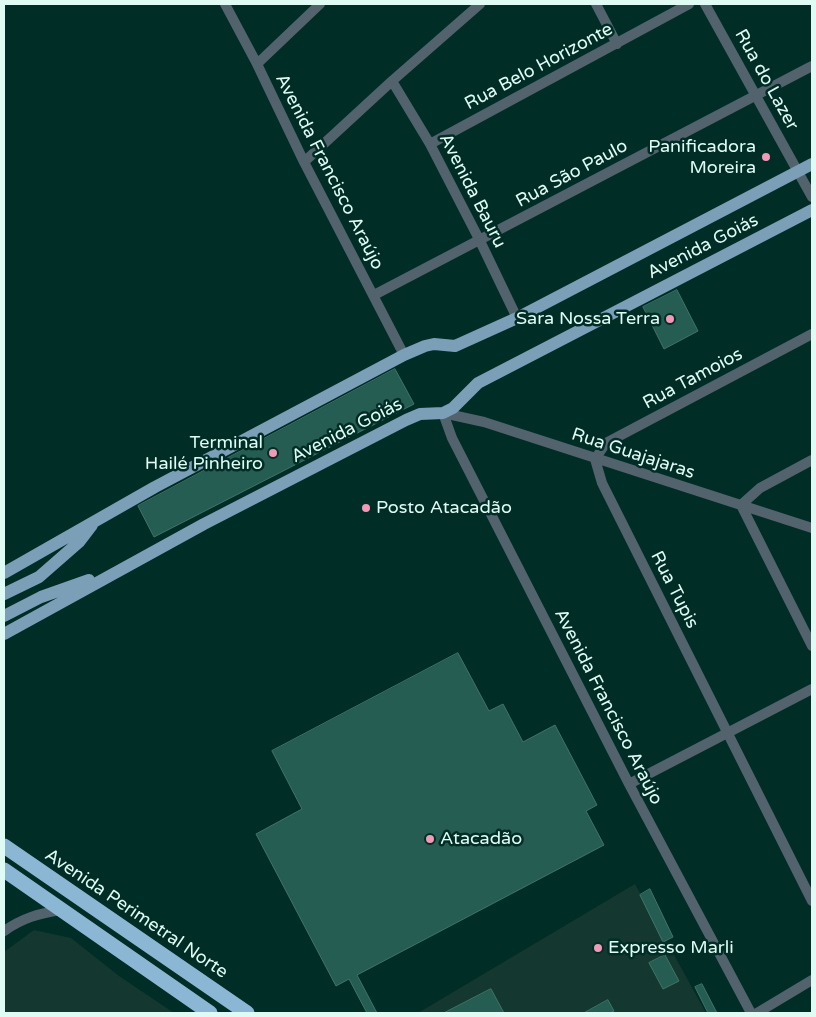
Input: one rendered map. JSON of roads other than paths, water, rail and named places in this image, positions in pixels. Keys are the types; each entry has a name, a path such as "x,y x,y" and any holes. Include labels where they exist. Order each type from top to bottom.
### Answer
{"highway":[{"name":"Avenida Perimetral Norte","path":"4,846 247,1013"},
{"path":"4,870 210,1013"}],"main road":[{"name":"Avenida Goiás","path":"4,573 155,487 404,355 434,344 457,345 517,318 812,164"},
{"name":"Avenida Goiás","path":"4,634 204,524 406,420 420,414 442,413 453,408 478,383 812,210"},
{"path":"4,594 39,577 79,542 94,521"},
{"path":"4,616 40,597 122,568"}],"street":[{"name":"Avenida Francisco Araújo","path":"225,4 404,355"},
{"path":"257,64 320,4"},
{"path":"304,162 480,4"},
{"path":"596,4 617,44"},
{"name":"Rua Belo Horizonte","path":"430,144 689,4"},
{"name":"Rua do Lazer","path":"706,4 812,197"},
{"name":"Rua São Paulo","path":"374,295 812,66"},
{"name":"Avenida Bauru","path":"392,81 430,144 517,318"},
{"name":"Rua Tamoios","path":"595,459 606,443 812,334"},
{"name":"Avenida Francisco Araújo","path":"442,413 452,438 629,784 751,1013"},
{"name":"Rua Guajajaras","path":"442,413 484,422 812,528"},
{"name":"Rua Tupis","path":"595,459 602,483 812,901"},
{"path":"812,460 760,488 741,505 812,646"},
{"path":"629,784 812,689"},
{"path":"4,931 33,915 60,910"},
{"path":"757,1013 812,980"}],"place":[{"name":"Panificadora Moreira","path":"766,157"},
{"name":"Sara Nossa Terra","path":"670,319"},
{"name":"Terminal Hailé Pinheiro","path":"273,453"},
{"name":"Posto Atacadão","path":"366,508"},
{"name":"Atacadão","path":"430,839"},
{"name":"Expresso Marli","path":"598,948"}]}
